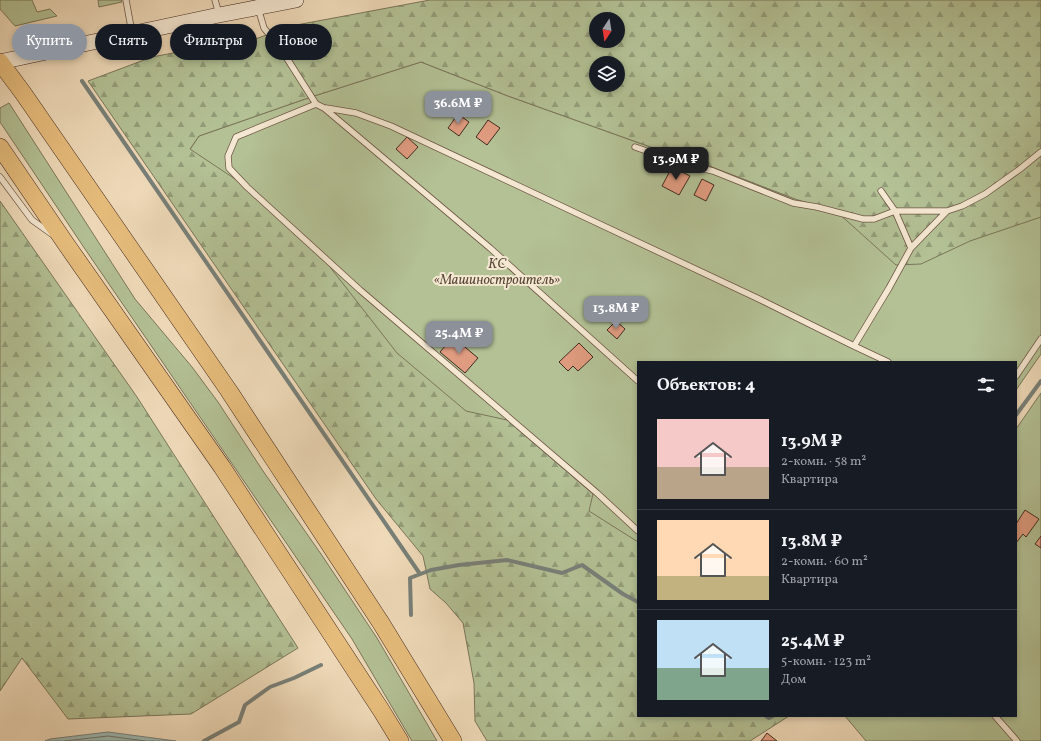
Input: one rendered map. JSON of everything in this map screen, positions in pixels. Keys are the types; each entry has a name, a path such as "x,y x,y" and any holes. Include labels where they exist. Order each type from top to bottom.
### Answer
{"main road":[{"path":"162,27 296,0"},
{"path":"95,41 0,62 229,391 381,623 453,741"},
{"path":"0,147 222,467 400,741"}],"lane":[{"path":"126,0 130,24"},
{"path":"215,0 219,15"},
{"path":"258,8 264,28 281,49 316,104 324,108 490,248 637,380"},
{"path":"316,104 236,137 228,156 229,168 247,187 360,290 586,483 637,530"},
{"path":"324,108 356,113 391,126 759,299 886,361"},
{"path":"635,147 684,164 713,171 793,204 817,207 863,219 874,219 895,211 947,211 962,206 985,194 1020,170 1041,152"},
{"path":"0,177 32,220 66,244"},
{"path":"881,191 895,211 911,248"},
{"path":"854,346 890,288 911,248 947,211"},
{"path":"1017,375 1041,340"},
{"path":"995,717 1017,741"}],"green space":[{"path":"0,0 32,0 37,12 50,9 57,16 23,24 13,24 0,9"},
{"path":"98,0 121,0 122,2 99,7"},
{"path":"430,0 1041,0 1041,217 970,241 921,264 896,265 837,212 795,199 712,167 684,159 508,96 421,62 311,97 199,136 190,149 247,187 316,249 397,353 466,411 507,420 593,494 589,511 637,541 637,717 787,717 750,741 487,741 475,721 474,683 463,623 446,603 430,589 423,556 376,499 88,81 144,60 162,60 162,55 170,54 170,60 257,60 257,38 265,36 265,60 332,60 332,24 302,24"},
{"name":"КС «Машиностроитель»","path":"421,62 508,96 684,159 712,167 795,199 1041,142 1041,354 1017,389 1017,361 637,361 637,568 177,169 199,136 311,97"},
{"path":"9,103 135,299 192,367 218,402 263,471 321,554 377,638 437,741 412,741 352,639 85,249 0,122 0,108"},
{"path":"0,201 137,397 298,648 191,714 68,719 22,658 0,691"},
{"path":"1041,393 1041,741 866,741 846,717 1017,717 1017,428"}],"water":[{"path":"108,732 176,741 45,741 50,739"}],"building":[{"path":"458,114 469,122 459,136 448,128"},
{"path":"488,120 500,128 487,145 476,137"},
{"path":"407,137 418,147 407,159 396,149"},
{"path":"672,167 690,176 679,195 662,186"},
{"path":"702,179 714,185 706,201 694,195"},
{"path":"616,321 625,329 617,339 607,330"},
{"path":"453,337 478,358 465,373 440,352"},
{"path":"579,343 593,357 578,371 573,366 568,371 559,362"},
{"path":"1025,510 1039,519 1026,537 1023,534 1017,542 1017,522"},
{"path":"1041,536 1041,548 1035,544"},
{"path":"767,733 777,741 761,741"}],"waterway":[{"path":"82,81 420,574"},
{"path":"1017,414 1041,381"},
{"path":"411,615 410,578 431,570 459,565 507,560 562,573 582,565 623,594 637,601"},
{"path":"204,741 239,722 245,705 270,687 294,678 321,665"},
{"path":"768,717 771,717"}]}
